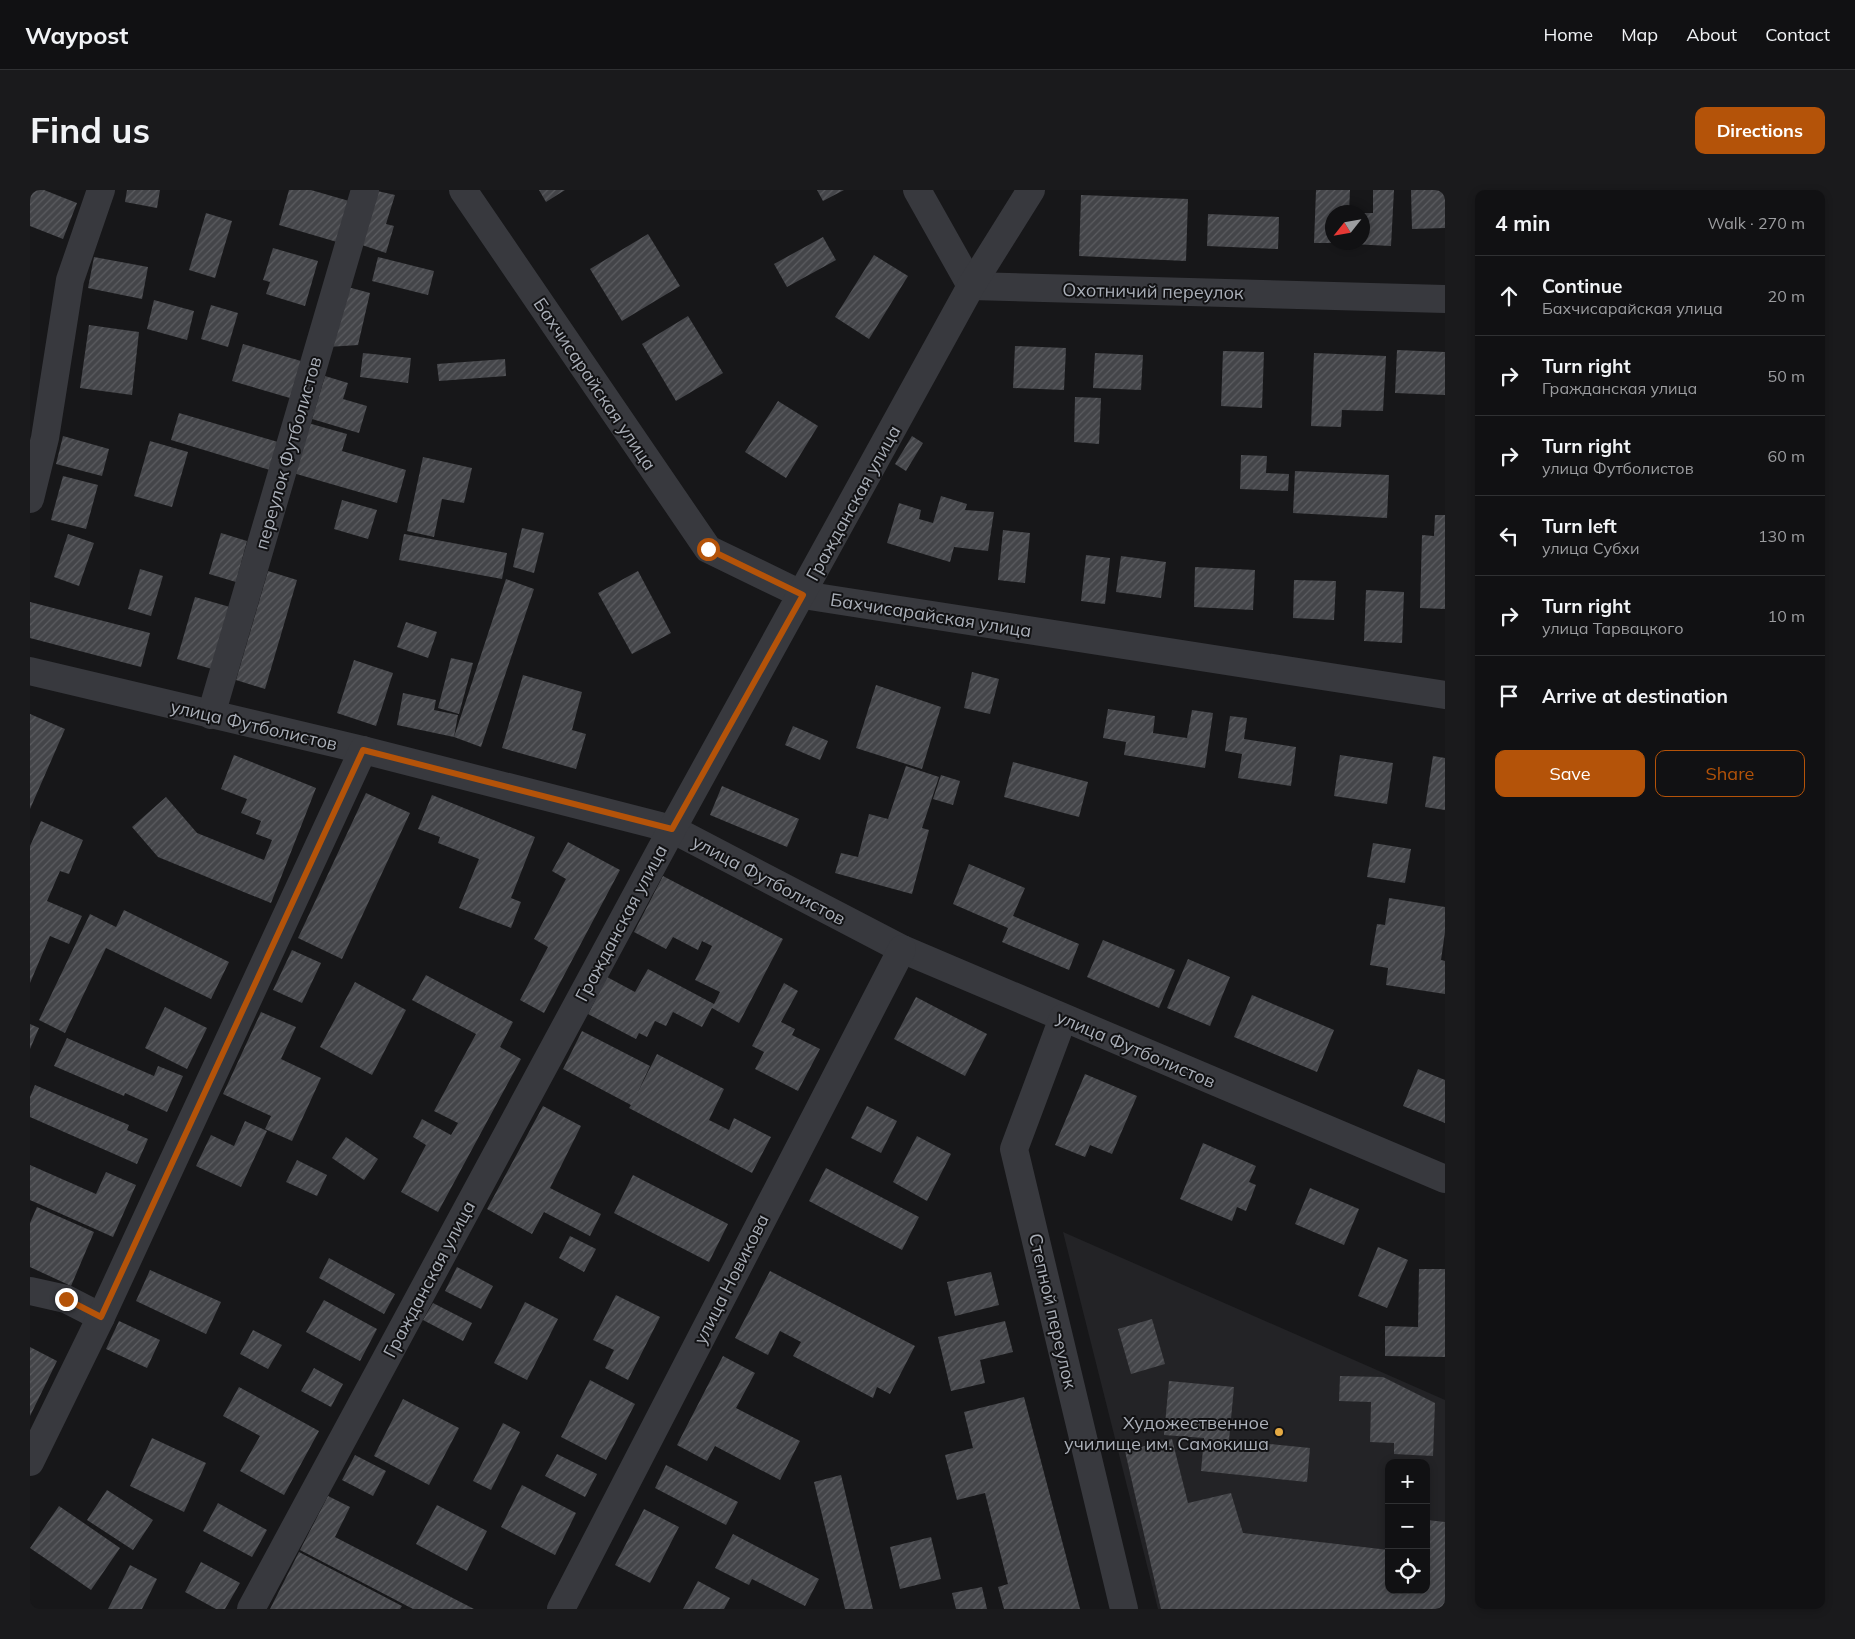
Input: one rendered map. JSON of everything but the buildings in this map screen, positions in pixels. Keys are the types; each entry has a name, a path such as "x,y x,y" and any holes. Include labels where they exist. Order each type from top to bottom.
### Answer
{"street":[{"path":"30,499 45,438 70,280 101,190"},
{"name":"переулок Футболистов","path":"211,716 365,190"},
{"name":"Бахчисарайская улица","path":"463,190 708,549 803,595 1445,695"},
{"path":"918,190 971,286"},
{"name":"Гражданская улица","path":"250,1609 672,829 803,595 971,286 1031,190"},
{"name":"Охотничий переулок","path":"971,286 1445,299"},
{"name":"улица Футболистов","path":"30,672 211,716 363,750 672,829 902,949 1445,1179"},
{"path":"30,1462 101,1317 363,750"},
{"name":"улица Новикова","path":"561,1609 902,949"},
{"name":"Степной переулок","path":"1062,1018 1014,1149 1124,1609"},
{"path":"30,1291 66,1299 101,1317"}],"shaded area":[{"name":"Художественное училище им. Самокиша","path":"1063,1232 1445,1400 1445,1609 1158,1609"}],"place":[{"name":"Художественное училище им. Самокиша","path":"1279,1432"}],"route":[{"path":"66,1299 101,1317 363,750 672,829 803,595 708,549"}]}
